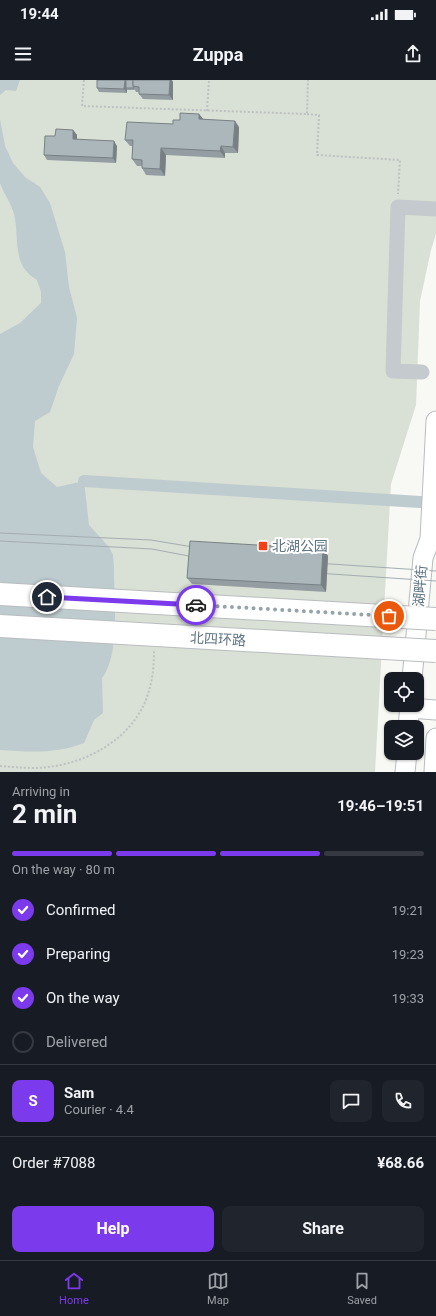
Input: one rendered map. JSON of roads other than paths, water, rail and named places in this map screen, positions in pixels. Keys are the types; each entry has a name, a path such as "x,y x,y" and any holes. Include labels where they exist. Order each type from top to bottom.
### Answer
{"highway":[{"path":"0,594 436,619"},
{"name":"北四环路","path":"0,626 436,651"}],"main road":[{"name":"湖畔街","path":"413,672 429,558 436,422"},
{"path":"424,709 436,710"},
{"path":"434,772 436,738"},
{"path":"405,772 406,760"}],"lane":[{"path":"422,372 393,371 398,207 436,209"}],"waterway":[{"path":"84,481 436,503"}],"tram line":[{"path":"0,533 151,540 199,548"},
{"path":"0,541 152,549 199,558"},
{"path":"316,563 436,571"},
{"path":"316,573 436,581"}],"place":[{"name":"北湖公园","path":"263,546"}]}
